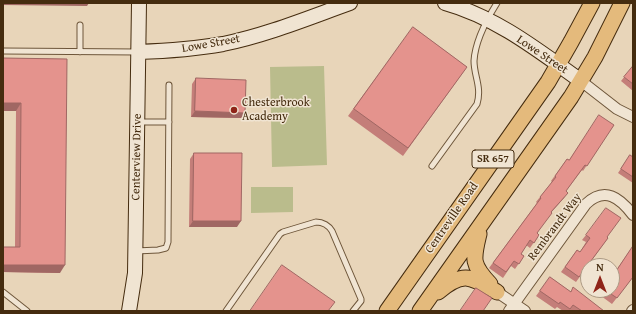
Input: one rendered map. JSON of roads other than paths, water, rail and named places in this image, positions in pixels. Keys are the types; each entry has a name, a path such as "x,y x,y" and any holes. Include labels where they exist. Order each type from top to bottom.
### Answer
{"main road":[{"name":"Centreville Road","path":"387,311 543,88 558,65 592,3"},
{"name":"SR 657","path":"424,306 571,97 595,57 622,3"},
{"path":"481,225 474,254 474,261 482,275 497,292"},
{"path":"424,306 444,287 462,278 469,277 497,292"}],"street":[{"name":"Centerview Drive","path":"129,311 135,273 136,251 139,3"},
{"name":"Lowe Street","path":"138,52 172,51 222,44 262,34 350,3"},
{"name":"Lowe Street","path":"445,3 487,20 517,37 581,81 617,109 633,117"},
{"name":"Rembrandt Way","path":"512,307 586,204 592,198 606,195 612,196 625,204 633,215"},
{"path":"497,292 512,307 526,311"}],"lane":[{"path":"432,166 477,104 479,91 474,61 477,45 487,20 497,3"},
{"path":"80,25 80,52"},
{"path":"3,51 138,52"},
{"path":"136,251 166,248 168,242 170,122 169,85"},
{"path":"137,122 170,122"},
{"path":"226,311 280,234 316,222 326,225 332,231 362,299 353,311"},
{"path":"3,292 27,311"}],"place":[{"name":"Chesterbrook Academy","path":"234,110"}]}
